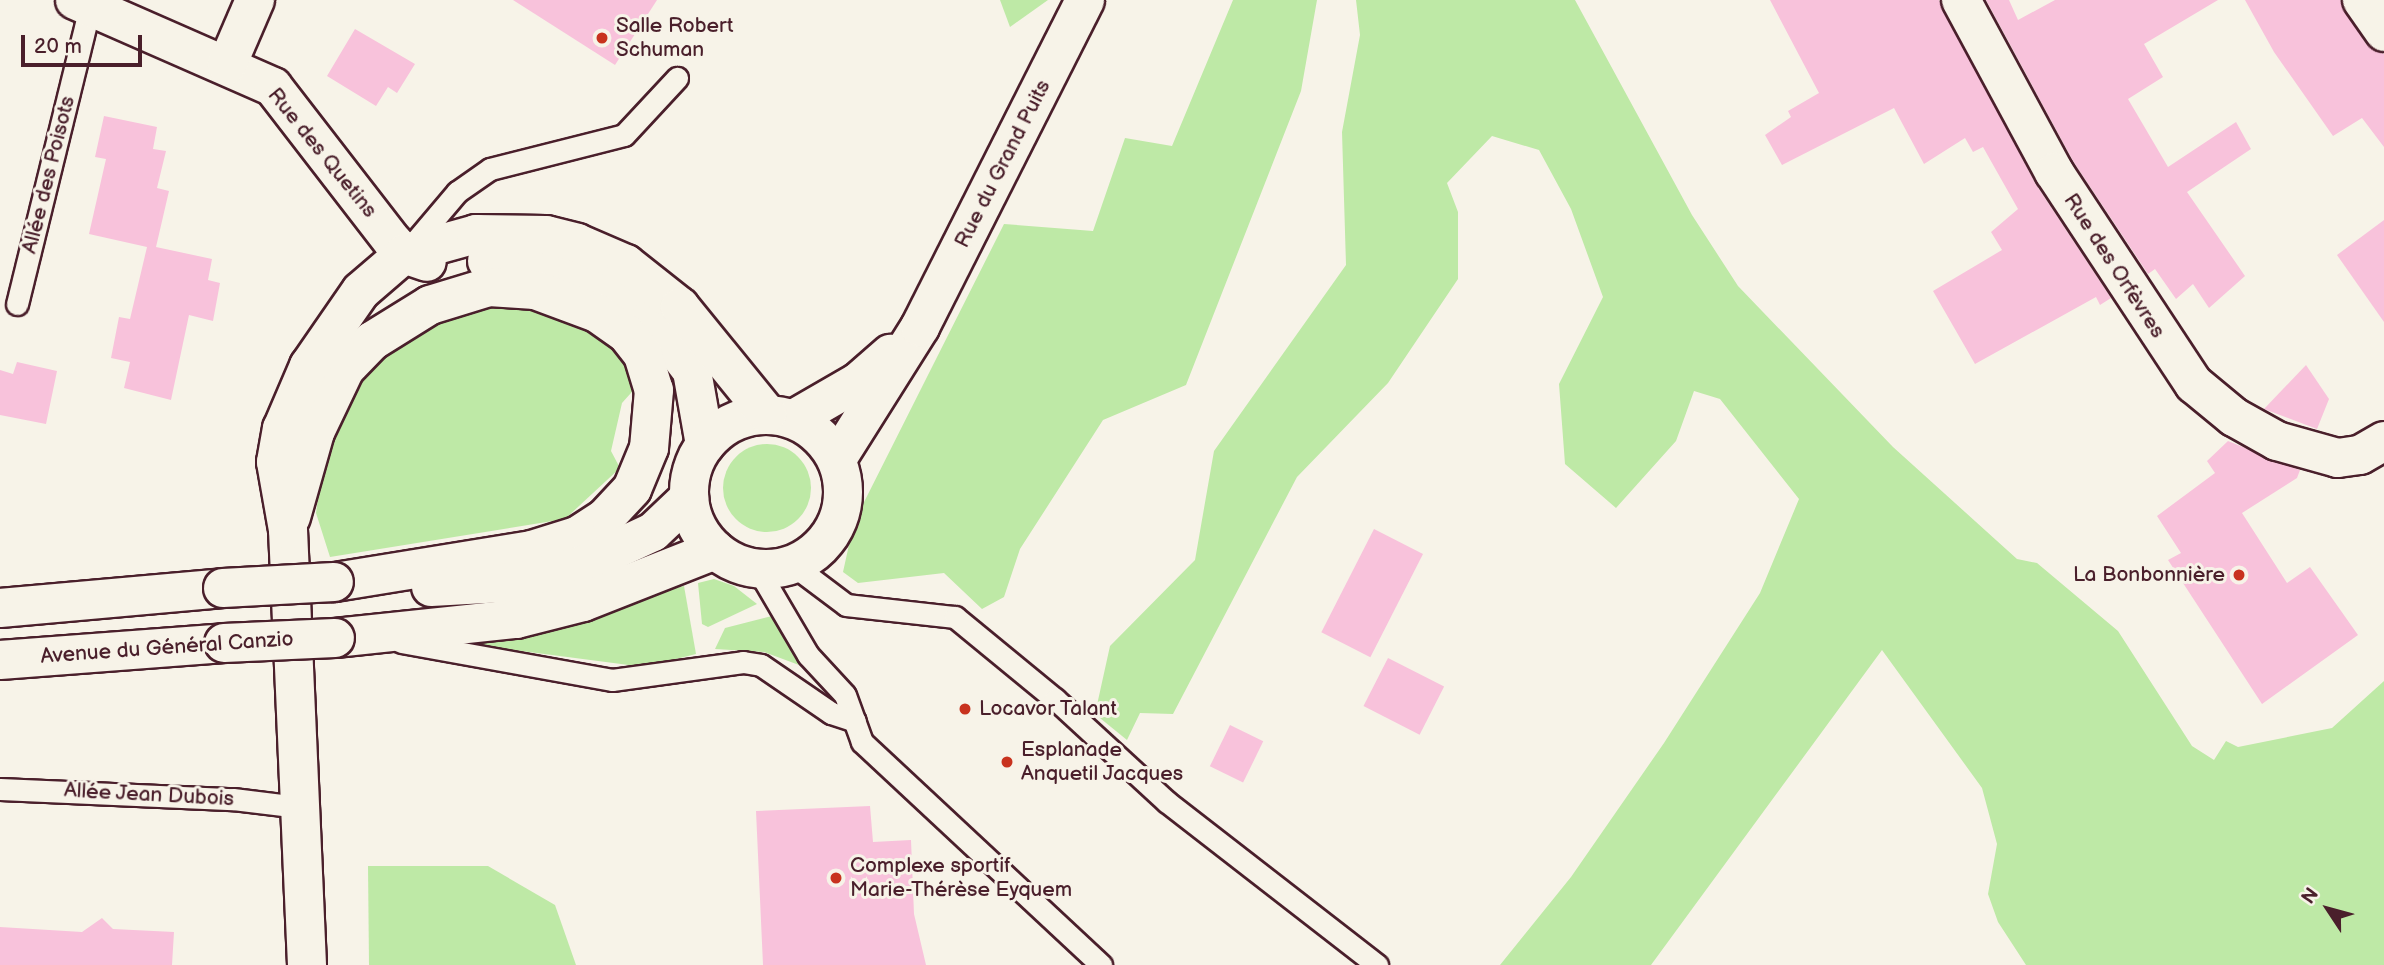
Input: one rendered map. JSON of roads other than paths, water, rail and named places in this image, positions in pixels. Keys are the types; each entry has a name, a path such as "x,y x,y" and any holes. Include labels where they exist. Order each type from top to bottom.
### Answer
{"street":[{"path":"227,65 255,0"},
{"name":"Rue du Grand Puits","path":"837,459 920,327 1085,0"},
{"name":"Rue des Orfèvres","path":"1961,0 2054,172 2194,384 2234,417 2277,441 2338,458 2360,455 2384,441"},
{"path":"2362,0 2384,32"},
{"name":"Rue des Quetins","path":"82,3 273,87 404,254"},
{"path":"307,965 288,530 276,462 295,397 361,291 404,254 476,234 506,232 546,235 603,252 648,278 680,307 780,417"},
{"path":"288,530 333,365 386,294 404,254"},
{"path":"404,254 449,264 535,261 577,272 619,293 651,317 684,355 698,387 705,444 690,479 689,498 698,526 715,550 775,566 815,552 832,533 842,496 837,459 811,428 780,417 743,418 705,444"},
{"path":"315,432 345,369 372,341 430,305 489,287 535,290 597,313 626,333 653,377 654,428 643,469 618,507 592,528 532,550 334,582"},
{"name":"Rue du Grand Puits","path":"780,417 858,382 920,327"},
{"path":"0,608 223,588 334,582 448,587 547,576 653,532 689,498"},
{"name":"Avenue du Général Canzio","path":"0,660 225,643 349,637 516,619 583,602 715,550"}],"lane":[{"name":"Allée des Poisots","path":"17,304 82,3"},
{"path":"404,254 457,192 490,169 624,135 677,78"},
{"path":"775,566 808,655 845,695 862,742 1101,965"},
{"path":"775,566 846,606 955,617 1055,699 1167,802 1377,965"},
{"path":"349,637 612,680 743,662 761,665 831,713 855,722"},
{"name":"Allée Jean Dubois","path":"0,789 233,799 298,807"}],"place":[{"name":"Salle Robert Schuman","path":"602,38"},
{"name":"La Bonbonnière","path":"2239,575"},
{"name":"Locavor Talant","path":"965,709"},
{"name":"Esplanade Anquetil Jacques","path":"1007,762"},
{"name":"Complexe sportif Marie-Thérèse Eyquem","path":"836,878"}]}
